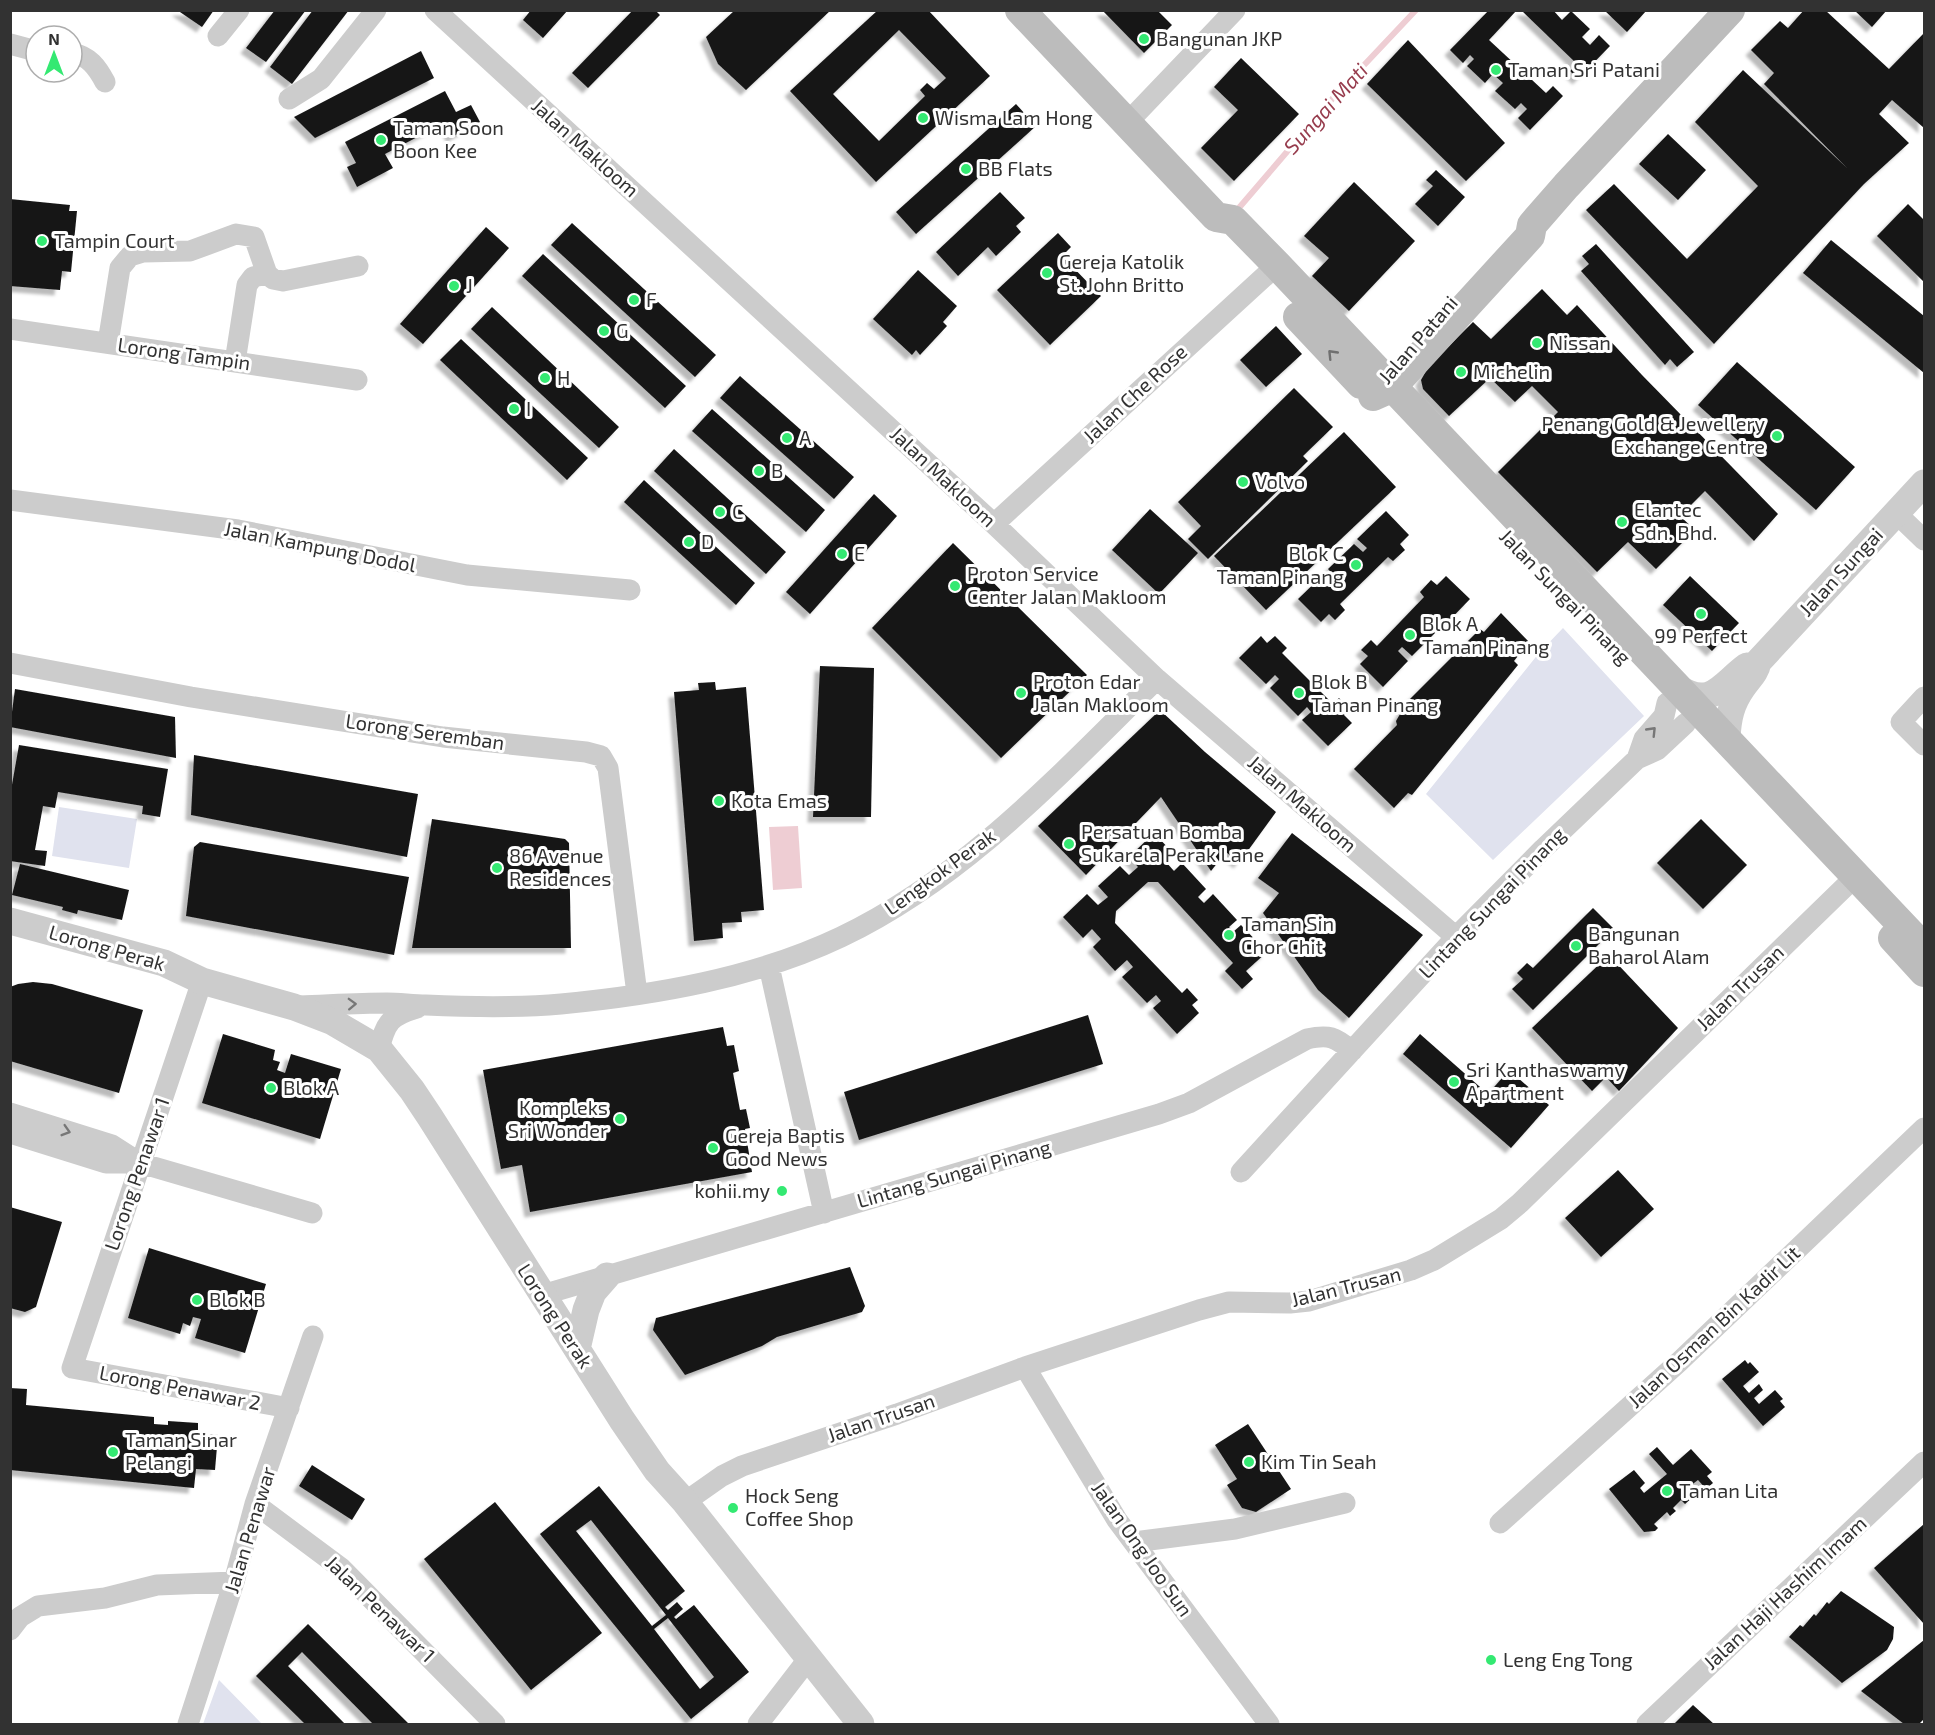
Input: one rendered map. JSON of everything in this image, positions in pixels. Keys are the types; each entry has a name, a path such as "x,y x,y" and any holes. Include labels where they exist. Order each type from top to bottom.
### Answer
{"main road":[{"name":"Jalan Sungai Pinang","path":"1020,10 1216,217 1233,220 1269,271 1382,387 1677,704 1797,840 1850,882 1924,948"},
{"name":"Jalan Patani","path":"1382,387 1522,226 1532,225 1651,93 1730,10"},
{"name":"Jalan Sungai Pinang","path":"1677,704 1727,738 1924,972"}],"street":[{"path":"218,36 239,10"},
{"path":"289,99 321,79 376,10"},
{"name":"Jalan Makloom","path":"435,10 994,524 1157,679 1456,937"},
{"path":"1127,123 1235,10"},
{"path":"84,57 96,66 105,82"},
{"path":"108,343 120,268 130,256 143,252 190,250 236,234 254,237 267,274 273,279 282,281 358,266"},
{"name":"Jalan Che Rose","path":"994,524 1269,271"},
{"path":"235,362 247,285 253,278 267,274"},
{"name":"Lorong Tampin","path":"10,329 357,380"},
{"name":"Jalan Sungai","path":"1727,738 1728,716 1732,703 1756,670 1758,662 1924,483"},
{"name":"Jalan Kampung Dodol","path":"10,500 238,530 467,575 630,590"},
{"path":"1896,513 1924,540"},
{"name":"Jalan Sungai","path":"1677,704 1692,696 1710,696 1750,663 1758,662"},
{"name":"Lorong Seremban","path":"10,663 191,697 443,737 586,752 601,756 609,768 637,994"},
{"name":"Lengkok Perak","path":"294,1007 387,1003 559,1004 677,987 769,966 841,937 910,898 970,855 1033,801 1157,679"},
{"path":"1924,697 1901,722 1924,745"},
{"name":"Lintang Sungai Pinang","path":"1242,1172 1456,937 1637,759 1657,750 1677,704"},
{"name":"Lintang Sungai Pinang","path":"1637,759 1644,739 1677,704"},
{"name":"Jalan Trusan","path":"684,1502 722,1476 742,1466 897,1414 1025,1366 1229,1302 1290,1304 1411,1270 1434,1260 1501,1219 1520,1203 1850,882"},
{"name":"Lorong Perak","path":"10,921 164,963 202,981 294,1007 333,1022 379,1049 412,1090 657,1471 861,1725"},
{"name":"Lorong Perak","path":"10,938 159,980 202,981"},
{"path":"769,966 824,1212"},
{"name":"Lorong Penawar 1","path":"72,1368 202,981"},
{"name":"Lengkok Perak","path":"379,1049 389,1021 399,1013 427,1005"},
{"name":"Lintang Sungai Pinang","path":"542,1295 1159,1114 1189,1103 1307,1039 1324,1035 1338,1040 1352,1051"},
{"path":"10,1113 112,1145 140,1163"},
{"name":"Jalan Osman Bin Kadir Lit","path":"1500,1523 1670,1371 1924,1128"},
{"path":"10,1133 106,1163 140,1163 312,1213"},
{"path":"577,1349 586,1310 593,1292 607,1276"},
{"name":"Jalan Penawar","path":"188,1725 234,1582 255,1504 313,1336"},
{"name":"Jalan Ong Joo Sun","path":"1025,1366 1117,1520 1269,1725"},
{"name":"Lorong Penawar 2","path":"72,1368 289,1408"},
{"name":"Jalan Haji Hashim Imam","path":"1647,1725 1924,1462"},
{"path":"1134,1542 1235,1529 1345,1503"},
{"name":"Jalan Penawar 1","path":"255,1504 341,1568 495,1725"},
{"path":"10,1630 20,1617 38,1606 105,1598 157,1586 234,1582"},
{"path":"758,1725 809,1658"}],"shaded area":[{"path":"1563,628 1644,716 1493,860 1426,794 1539,653"},
{"path":"59,807 137,819 129,868 52,856"},
{"path":"798,826 802,888 773,890 769,827"},
{"path":"219,1680 262,1724 203,1724"}],"building":[{"path":"177,10 214,10 202,27"},
{"path":"275,10 306,10 266,62 246,48"},
{"path":"313,10 349,10 292,84 270,67"},
{"path":"531,10 568,10 543,38 523,20"},
{"path":"633,10 655,10 660,15 588,88 572,73"},
{"path":"735,10 831,10 746,90 718,64 706,37"},
{"name":"Wisma Lam Hong","path":"878,10 928,10 990,76 876,182 790,91","holes":["899,30 946,78 934,89 927,83 920,90 925,96 879,141 833,94"]},
{"name":"Bangunan JKP","path":"1102,10 1157,10 1172,25 1144,53"},
{"name":"Taman Sri Patani","path":"1489,10 1517,10 1489,40 1546,93 1553,86 1563,96 1530,130 1518,118 1527,109 1521,103 1515,109 1495,91 1503,83 1493,74 1485,83 1467,66 1474,59 1470,55 1463,63 1450,50"},
{"name":"Taman Sri Patani","path":"1521,10 1553,10 1562,20 1571,11 1590,29 1582,37 1590,45 1599,35 1610,46 1578,79 1570,71 1577,64"},
{"path":"1604,10 1647,10 1627,32"},
{"path":"1804,10 1825,10 1889,69 1924,33 1924,128 1892,100 1879,114 1909,143 1864,184 1714,344 1586,210 1614,184 1687,259 1758,186 1695,122 1743,70 1847,168 1764,84 1774,73 1751,50 1780,21 1788,28"},
{"path":"1854,10 1887,10 1872,27"},
{"path":"1408,40 1505,143 1466,181 1367,84"},
{"path":"421,51 434,78 315,138 294,117"},
{"path":"1241,58 1299,114 1234,181 1201,148 1238,110 1214,87"},
{"name":"Taman Soon Boon Kee","path":"445,91 456,112 471,105 480,122 452,137 444,123 385,154 393,168 357,187 347,167 356,163 345,142"},
{"name":"BB Flats","path":"1016,104 1036,126 916,234 896,212"},
{"path":"1668,134 1706,170 1678,200 1639,164"},
{"path":"1436,170 1465,197 1438,226 1415,204 1433,186 1426,180"},
{"path":"1354,182 1415,241 1349,311 1312,276 1329,258 1304,236"},
{"path":"1000,192 1025,218 1016,226 1021,232 996,256 988,247 958,276 936,252"},
{"name":"Tampin Court","path":"10,199 70,205 69,211 77,211 71,272 62,271 60,290 10,286"},
{"path":"1908,204 1924,220 1924,282 1877,236"},
{"name":"F","path":"572,223 716,355 695,377 551,245"},
{"name":"J","path":"486,227 509,248 423,344 400,324"},
{"name":"Gereja Katolik St. John Britto","path":"1058,233 1071,247 1062,256 1101,296 1050,345 997,290"},
{"path":"1831,240 1924,316 1924,373 1803,273"},
{"path":"1596,244 1694,352 1677,367 1670,359 1665,365 1581,271 1589,264 1582,256"},
{"name":"G","path":"543,254 686,386 665,408 522,276"},
{"path":"918,270 957,306 943,322 947,326 920,355 916,350 912,355 873,319"},
{"path":"1542,289 1567,315 1577,305 1778,514 1754,541 1705,491 1680,516 1695,530 1656,569 1628,542 1597,572 1498,472 1558,412 1532,386 1515,402 1490,378 1449,416 1423,389 1421,380 1429,366 1473,322 1491,339"},
{"name":"H","path":"492,307 619,427 599,448 471,329"},
{"path":"1276,326 1302,354 1266,387 1240,360"},
{"name":"I","path":"461,339 588,458 567,480 440,360"},
{"name":"Penang Gold & Jewellery Exchange Centre","path":"1737,362 1855,467 1816,510 1698,405"},
{"name":"A","path":"740,376 854,477 834,499 720,398"},
{"name":"Volvo","path":"1294,388 1333,427 1303,456 1308,461 1208,559 1188,539 1201,526 1178,502"},
{"name":"B","path":"712,409 825,510 806,532 692,431"},
{"path":"1344,432 1396,487 1266,610 1214,556"},
{"name":"C","path":"674,449 786,552 766,574 654,471"},
{"name":"D","path":"644,480 755,583 736,605 624,502"},
{"name":"E","path":"874,494 897,516 810,614 786,592"},
{"path":"1150,509 1198,553 1159,594 1112,550"},
{"name":"Blok C Taman Pinang","path":"1386,511 1409,535 1400,544 1405,550 1393,561 1388,557 1340,604 1345,610 1335,620 1329,614 1321,622 1298,599 1324,574 1334,584 1338,580 1328,569 1354,544 1363,552 1367,548 1357,539"},
{"name":"Proton Service Center Jalan Makloom","path":"953,543 1087,675 1001,758 872,628"},
{"name":"Blok A Taman Pinang","path":"1446,576 1470,599 1443,627 1433,618 1429,622 1438,630 1412,656 1402,647 1398,651 1408,661 1383,687 1360,664 1368,656 1361,650 1371,640 1377,646 1424,597 1420,592 1431,580 1437,585"},
{"name":"99 Perfect","path":"1690,576 1739,623 1712,651 1663,605"},
{"path":"1501,613 1529,642 1514,661 1518,665 1412,795 1408,793 1394,808 1354,769 1397,725 1396,721 1407,702 1480,629 1484,632"},
{"name":"Blok B Taman Pinang","path":"1261,636 1267,643 1275,636 1287,648 1282,653 1333,704 1339,698 1349,709 1344,715 1352,723 1328,746 1302,720 1311,712 1307,707 1298,716 1270,688 1279,679 1275,675 1266,684 1239,658"},
{"path":"820,666 874,668 871,817 813,817"},
{"name":"Kota Emas","path":"715,682 716,690 746,687 764,910 741,912 742,922 722,923 723,938 694,941 674,692 699,690 698,683"},
{"path":"15,689 175,717 176,758 10,727"},
{"path":"1160,710 1205,752 1276,812 1239,863 1226,852 1211,871 1161,797 1086,875 1038,826"},
{"path":"19,745 168,769 160,817 142,814 143,806 58,792 55,808 43,806 35,850 47,851 45,866 10,861 10,796"},
{"path":"194,755 418,794 407,857 191,815"},
{"path":"432,819 565,839 569,843 571,948 412,948"},
{"path":"1701,819 1747,865 1703,909 1657,863"},
{"name":"Taman Sin Chor Chit","path":"1154,833 1174,854 1166,862 1174,871 1182,863 1206,889 1198,897 1204,903 1213,894 1237,920 1229,927 1233,932 1241,925 1267,952 1246,971 1253,979 1242,989 1225,971 1233,963 1158,882 1148,882 1116,911 1115,923 1182,993 1187,988 1198,1000 1192,1005 1199,1013 1177,1034 1153,1008 1161,1001 1156,995 1147,1003 1122,977 1133,967 1127,960 1115,971 1093,947 1101,939 1092,929 1083,938 1063,917 1087,894 1098,905 1108,897 1098,886 1120,866 1129,875 1138,867 1129,857"},
{"path":"1292,833 1423,935 1349,1018 1318,990 1263,913 1279,893 1258,878"},
{"path":"200,842 409,877 394,955 186,916 194,847"},
{"path":"20,864 129,890 122,920 78,910 77,914 62,910 63,907 12,895"},
{"name":"Bangunan Baharol Alam","path":"1593,908 1614,929 1533,1010 1512,989 1523,979 1517,973 1527,963 1533,968"},
{"path":"1609,955 1678,1028 1619,1091 1606,1077 1592,1091 1532,1028"},
{"path":"33,982 52,984 143,1010 119,1093 10,1061 10,987"},
{"path":"1088,1015 1103,1064 859,1140 844,1092"},
{"name":"Kompleks Sri Wonder","path":"723,1027 727,1046 734,1045 739,1071 733,1073 740,1110 746,1109 750,1128 745,1129 752,1172 530,1212 522,1165 501,1169 483,1070"},
{"name":"Blok A","path":"223,1034 275,1050 273,1060 280,1062 277,1070 285,1073 291,1054 341,1069 320,1139 202,1103"},
{"name":"Sri Kanthaswamy Apartment","path":"1420,1034 1488,1094 1509,1070 1549,1105 1511,1148 1403,1054"},
{"path":"1618,1170 1654,1209 1601,1257 1565,1218"},
{"path":"10,1207 62,1222 36,1307 25,1312 10,1308"},
{"name":"Blok B","path":"149,1248 266,1284 245,1353 195,1338 201,1319 193,1317 190,1326 183,1323 180,1334 128,1318"},
{"path":"850,1267 865,1306 862,1312 777,1337 762,1346 685,1375 653,1330 656,1318"},
{"path":"1745,1360 1759,1372 1743,1386 1749,1393 1759,1384 1763,1390 1754,1398 1759,1404 1775,1390 1783,1399 1780,1401 1785,1407 1763,1426 1722,1379"},
{"name":"Taman Sinar Pelangi","path":"10,1388 27,1389 26,1405 154,1417 154,1424 168,1425 168,1421 198,1423 198,1433 218,1435 215,1470 196,1469 194,1488 10,1470"},
{"name":"Kim Tin Seah","path":"1248,1424 1291,1489 1256,1512 1242,1508 1227,1485 1237,1479 1215,1445"},
{"name":"Taman Lita","path":"1657,1447 1673,1465 1691,1449 1712,1472 1707,1476 1713,1483 1706,1489 1698,1480 1686,1489 1693,1497 1685,1504 1681,1500 1673,1508 1676,1511 1670,1516 1667,1512 1654,1524 1658,1528 1655,1531 1644,1532 1609,1489 1634,1470 1645,1483 1640,1488 1644,1493 1667,1474 1649,1454"},
{"path":"312,1465 365,1499 352,1520 299,1486"},
{"path":"599,1486 685,1591 665,1607 668,1610 677,1602 683,1609 674,1617 676,1619 694,1605 749,1672 691,1719 540,1534","holes":["591,1520 666,1615 652,1626 576,1531","668,1618 714,1677 700,1689 654,1629"]},
{"path":"495,1502 602,1633 531,1690 424,1559"},
{"path":"1924,1524 1924,1624 1874,1568"},
{"path":"1841,1591 1894,1627 1893,1639 1887,1650 1842,1683 1789,1637 1800,1625 1803,1627 1814,1614 1816,1616 1827,1602 1829,1604"},
{"path":"308,1624 409,1724 373,1724 302,1652 288,1666 345,1724 305,1724 256,1676"},
{"path":"1924,1640 1924,1721 1919,1724 1904,1724 1861,1691"},
{"path":"1693,1705 1714,1724 1674,1724"}],"waterway":[{"name":"Sungai Mati","path":"1238,209 1333,98 1416,10"}],"place":[{"name":"Bangunan JKP","path":"1144,39"},
{"name":"Taman Sri Patani","path":"1496,70"},
{"name":"Wisma Lam Hong","path":"923,118"},
{"name":"Taman Soon Boon Kee","path":"381,140"},
{"name":"BB Flats","path":"966,169"},
{"name":"Tampin Court","path":"42,241"},
{"name":"Gereja Katolik St. John Britto","path":"1047,273"},
{"name":"J","path":"454,286"},
{"name":"F","path":"634,300"},
{"name":"G","path":"604,331"},
{"name":"Nissan","path":"1537,343"},
{"name":"Michelin","path":"1461,372"},
{"name":"H","path":"545,378"},
{"name":"I","path":"514,409"},
{"name":"Penang Gold & Jewellery Exchange Centre","path":"1777,436"},
{"name":"A","path":"787,438"},
{"name":"B","path":"759,471"},
{"name":"Volvo","path":"1243,482"},
{"name":"C","path":"720,512"},
{"name":"Elantec Sdn. Bhd.","path":"1622,522"},
{"name":"D","path":"689,542"},
{"name":"E","path":"842,554"},
{"name":"Blok C Taman Pinang","path":"1356,565"},
{"name":"Proton Service Center Jalan Makloom","path":"955,586"},
{"name":"99 Perfect","path":"1701,614"},
{"name":"Blok A Taman Pinang","path":"1410,635"},
{"name":"Proton Edar Jalan Makloom","path":"1021,693"},
{"name":"Blok B Taman Pinang","path":"1299,693"},
{"name":"Kota Emas","path":"719,801"},
{"name":"Persatuan Bomba Sukarela Perak Lane","path":"1069,844"},
{"name":"86 Avenue Residences","path":"497,868"},
{"name":"Taman Sin Chor Chit","path":"1229,935"},
{"name":"Bangunan Baharol Alam","path":"1576,946"},
{"name":"Sri Kanthaswamy Apartment","path":"1454,1082"},
{"name":"Blok A","path":"271,1088"},
{"name":"Kompleks Sri Wonder","path":"620,1119"},
{"name":"Gereja Baptis Good News","path":"713,1148"},
{"name":"kohii.my","path":"782,1191"},
{"name":"Blok B","path":"197,1300"},
{"name":"Taman Sinar Pelangi","path":"113,1452"},
{"name":"Kim Tin Seah","path":"1249,1462"},
{"name":"Taman Lita","path":"1667,1491"},
{"name":"Hock Seng Coffee Shop","path":"733,1508"},
{"name":"Leng Eng Tong","path":"1491,1660"}]}
